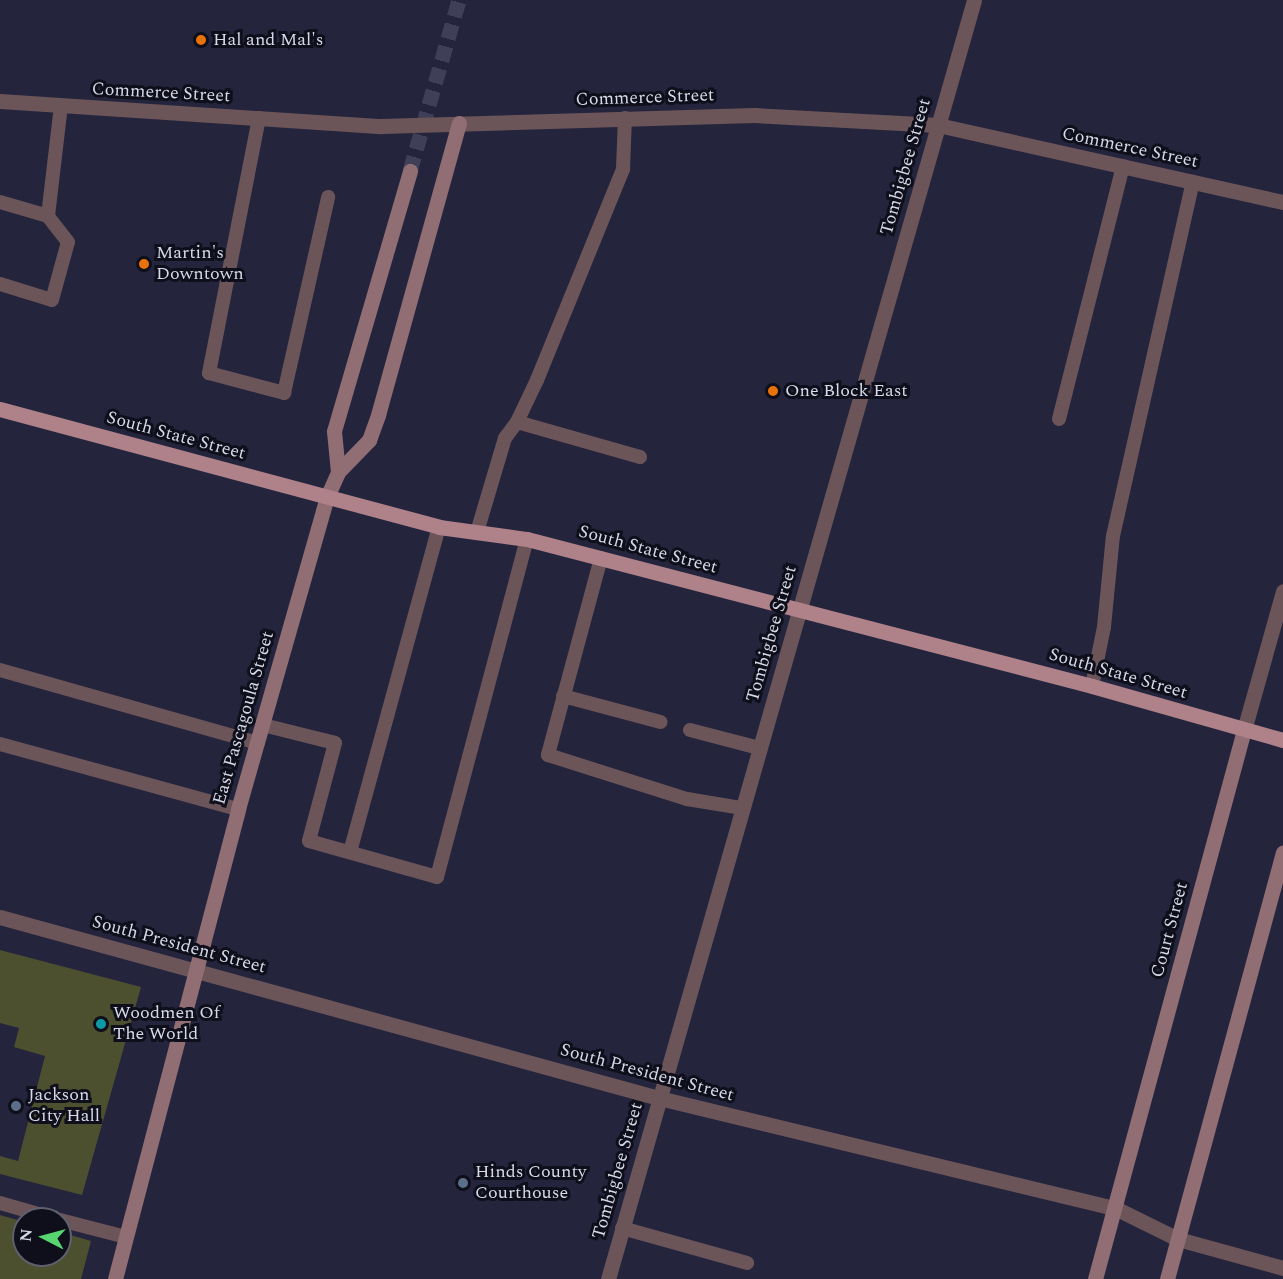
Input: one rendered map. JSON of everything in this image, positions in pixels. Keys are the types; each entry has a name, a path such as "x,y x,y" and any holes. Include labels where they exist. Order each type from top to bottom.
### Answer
{"main road":[{"path":"338,472 369,440 378,415 459,123"},
{"name":"East Pascagoula Street","path":"114,1279 238,809 327,497 338,472 334,431 410,171"},
{"name":"South State Street","path":"0,409 439,527 527,538 1092,686 1283,740"},
{"name":"Court Street","path":"1095,1279 1244,730"},
{"path":"1167,1279 1283,853"}],"street":[{"name":"Tombigbee Street","path":"608,1279 974,0"},
{"name":"Commerce Street","path":"0,100 381,126 754,115 938,125 1283,202"},
{"name":"Court Street","path":"1244,730 1283,591"},
{"name":"South President Street","path":"0,917 659,1098 1115,1208 1178,1239 1283,1268"}],"lane":[{"path":"48,216 62,106"},
{"path":"260,118 209,373 284,393 328,196"},
{"path":"477,532 505,438 517,422 537,380 623,169 625,118"},
{"path":"1059,419 1123,166"},
{"path":"1092,686 1104,627 1113,537 1193,182"},
{"path":"0,202 48,216 68,242 52,300 0,284"},
{"path":"517,422 640,456"},
{"path":"351,852 439,527"},
{"path":"263,725 335,743 309,840 437,877 527,538"},
{"path":"601,558 548,755 687,799 742,808"},
{"path":"0,670 258,743"},
{"path":"563,696 661,722"},
{"path":"690,730 759,748"},
{"path":"0,744 238,809"},
{"path":"72,1224 126,1237"},
{"path":"622,1228 747,1263"}],"green space":[{"path":"0,950 141,987 82,1195 0,1174 0,1156 18,1161 45,1056 14,1047 19,1028 0,1023"},
{"path":"0,1215 12,1218 12,1267 72,1267 72,1235 91,1241 81,1279 0,1279"}],"tunnel":[{"path":"410,171 459,0"}],"place":[{"name":"Hal and Mal's","path":"201,40"},
{"name":"Martin's Downtown","path":"144,264"},
{"name":"One Block East","path":"773,391"},
{"name":"Woodmen Of The World","path":"101,1024"},
{"name":"Jackson City Hall","path":"16,1106"},
{"name":"Hinds County Courthouse","path":"463,1183"}]}
